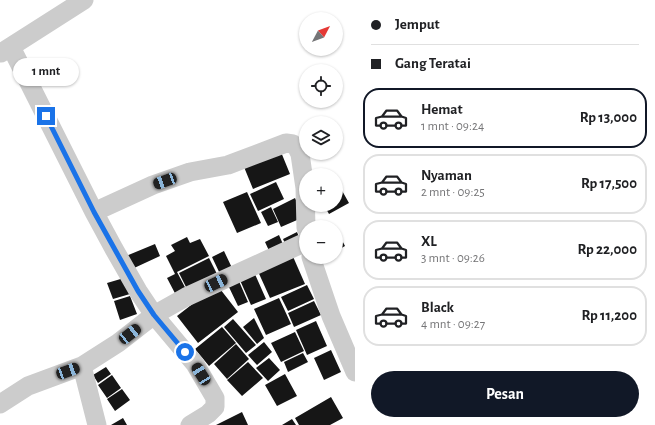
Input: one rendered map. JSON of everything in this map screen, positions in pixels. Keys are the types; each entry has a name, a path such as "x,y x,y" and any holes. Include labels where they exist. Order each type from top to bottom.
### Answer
{"street":[{"path":"84,0 6,50 138,291 154,315 195,364 215,398 215,407 212,411 190,425"},
{"path":"94,212 153,185 190,172 228,165 286,143 293,144 300,154 305,188 306,220"},
{"path":"0,404 28,386 82,366 118,343 154,315 186,297 299,245"},
{"path":"313,264 331,316 355,372"},
{"path":"82,366 97,425"}],"building":[{"path":"281,152 290,174 253,189 244,167"},
{"path":"276,182 284,199 258,211 250,194"},
{"path":"247,192 261,223 237,233 223,202"},
{"path":"343,192 349,203 343,206"},
{"path":"295,198 299,206 299,212 302,212 304,217 281,227 273,209"},
{"path":"271,207 278,222 268,226 261,212"},
{"path":"297,232 299,243 287,248 283,239"},
{"path":"279,235 285,249 271,255 265,242"},
{"path":"187,237 190,243 200,239 209,256 177,272 188,293 178,299 167,278 175,274 166,256 175,251 171,245"},
{"path":"155,244 160,256 132,269 126,256"},
{"path":"224,251 233,270 221,276 212,257"},
{"path":"291,252 305,284 270,298 256,267"},
{"path":"209,258 219,278 189,293 179,273"},
{"path":"254,272 266,299 251,305 239,278"},
{"path":"124,278 130,294 113,299 107,283"},
{"path":"238,279 248,302 238,306 227,283"},
{"path":"217,285 238,312 198,343 177,316"},
{"path":"307,285 314,299 288,311 281,297"},
{"path":"130,296 137,314 120,320 114,301"},
{"path":"279,298 291,324 266,335 254,309"},
{"path":"314,301 321,315 294,327 288,313"},
{"path":"254,318 264,338 257,344 243,327"},
{"path":"233,319 256,345 246,353 224,327"},
{"path":"316,321 327,346 307,355 296,330"},
{"path":"222,327 236,343 209,366 195,349"},
{"path":"295,332 304,351 281,362 271,343"},
{"path":"264,342 272,352 257,365 248,355"},
{"path":"236,344 249,359 227,379 214,364"},
{"path":"331,350 341,372 324,380 314,358"},
{"path":"303,353 308,362 288,372 284,362"},
{"path":"269,358 280,370 268,381 256,368"},
{"path":"248,362 263,378 242,396 227,380"},
{"path":"106,367 111,374 98,383 93,375"},
{"path":"285,374 297,396 277,406 265,385"},
{"path":"112,375 121,388 107,398 98,385"},
{"path":"122,389 130,400 115,411 107,399"},
{"path":"331,397 343,418 330,425 299,425 295,418"},
{"path":"242,412 248,425 216,425"},
{"path":"123,418 127,425 111,425"},
{"path":"292,419 296,425 282,425"}],"route":[{"path":"46,116 94,212 138,291 154,315 185,352"}]}
